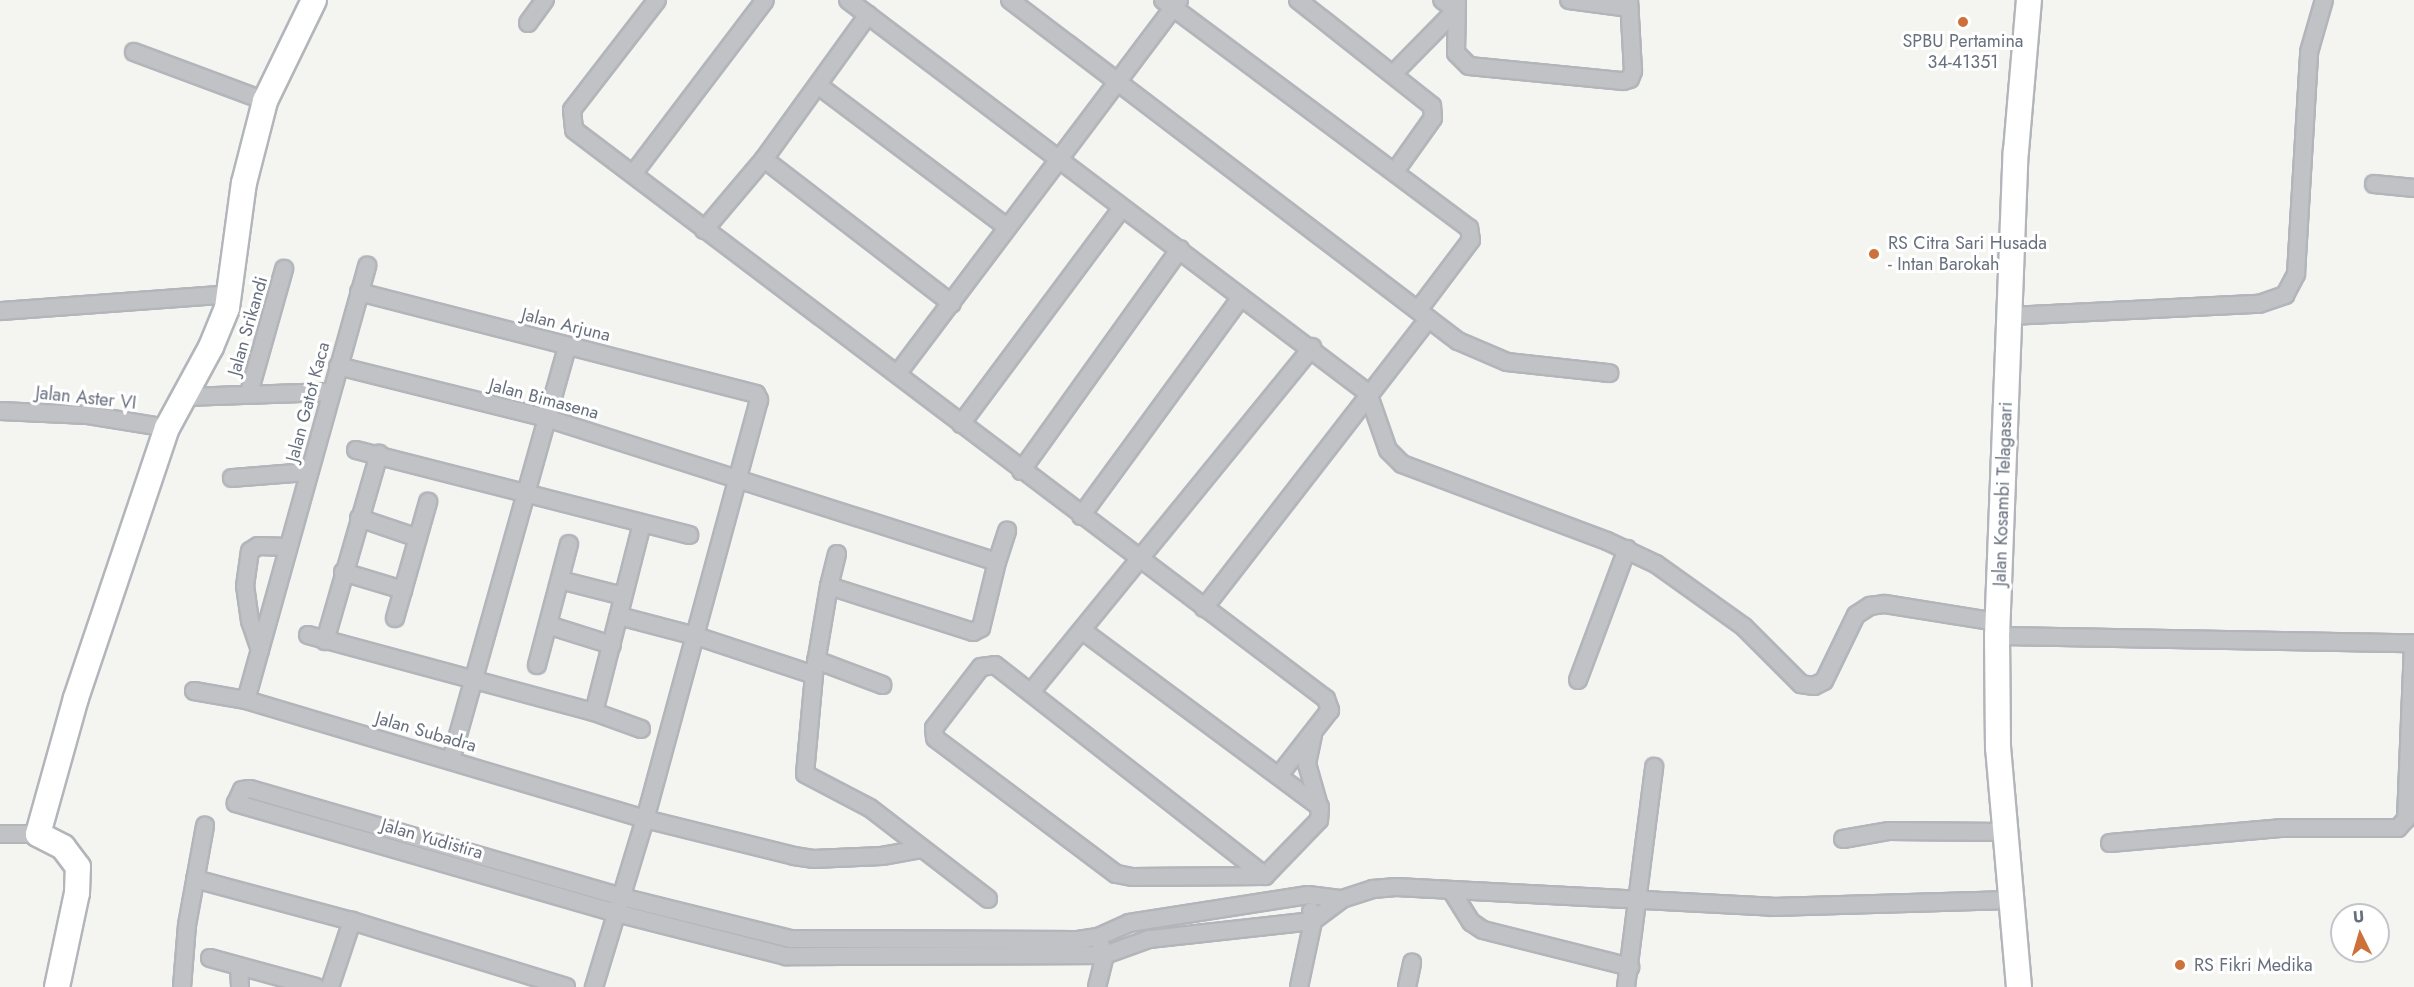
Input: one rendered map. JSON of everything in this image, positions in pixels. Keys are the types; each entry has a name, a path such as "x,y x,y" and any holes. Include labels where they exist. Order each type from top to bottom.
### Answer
{"street":[{"path":"38,834 76,698 167,428 211,347 231,294 244,183 265,101 314,0"},
{"path":"528,23 545,0"},
{"path":"657,0 570,117 574,130 704,230 898,373 1081,516 1326,699 1330,710 1280,774"},
{"path":"633,174 765,0"},
{"path":"848,0 1056,160 1312,347 1368,393 1388,450 1402,464 1627,549 1684,581 1744,627 1786,672 1808,687 1820,685 1827,677 1856,615 1870,606 1885,604 1997,629 2414,643 2406,819 2398,828 2280,828 2110,843"},
{"path":"1010,0 1458,341 1491,357 1610,373"},
{"path":"1298,0 1432,106 1434,112 1396,170"},
{"path":"1442,0 1457,5"},
{"path":"1457,5 1456,53 1469,66 1623,81 1630,79 1633,72 1629,4 1569,0"},
{"name":"Jalan Kosambi Telagasari","path":"2019,987 1998,748 1997,629 2016,151 2029,0"},
{"path":"2010,316 2259,304 2285,295 2296,274 2309,52 2324,0"},
{"path":"898,373 952,304 1172,3 1396,170 1472,233 1471,240 1424,314 1368,393 1204,608"},
{"path":"1393,74 1457,5"},
{"path":"704,230 764,159 819,86 868,15"},
{"path":"134,51 265,101"},
{"path":"819,86 1007,227"},
{"path":"764,159 952,304"},
{"path":"2374,184 2414,188"},
{"path":"961,424 1122,208"},
{"path":"1022,471 1180,249"},
{"name":"Jalan Gatot Kaca","path":"246,700 367,266"},
{"name":"Jalan Srikandi","path":"249,393 284,269"},
{"name":"Jalan Arjuna","path":"359,292 756,394 759,400 737,477"},
{"path":"0,311 231,294"},
{"path":"1081,516 1241,297"},
{"path":"451,760 567,346"},
{"path":"1031,692 1141,560 1312,347"},
{"name":"Jalan Bimasena","path":"338,366 546,418 737,477 997,562"},
{"path":"185,397 249,393 331,392"},
{"name":"Jalan Aster VI","path":"0,411 88,415 167,428"},
{"path":"356,450 380,454 688,535"},
{"path":"325,641 343,572 380,454"},
{"path":"232,478 309,472"},
{"path":"594,987 645,819 737,477"},
{"path":"395,618 428,502"},
{"path":"359,518 418,538"},
{"path":"594,712 642,524"},
{"path":"830,586 973,632 981,628 1007,531"},
{"path":"537,665 569,544"},
{"name":"Jalan Gatot Kaca","path":"260,651 245,586 250,551 258,546 288,548"},
{"path":"1578,680 1627,549"},
{"path":"837,554 815,668 805,774 870,808 920,849 988,899"},
{"path":"343,572 403,590"},
{"path":"560,580 623,596"},
{"path":"619,616 882,686"},
{"path":"548,625 612,645"},
{"path":"1083,631 1280,774 1320,807"},
{"path":"308,635 594,712 640,729"},
{"path":"1265,876 1031,692 988,664 934,728 935,738 1116,874 1132,877 1265,876 1320,820 1320,807 1307,764 1313,731"},
{"name":"Jalan Subadra","path":"194,691 246,700 645,819 813,859 882,856 920,849"},
{"path":"1626,987 1654,767"},
{"name":"Jalan Yudistira","path":"1103,935 791,939 621,897 250,789 242,790 236,803 616,913 786,956 1105,956 1149,939 1313,921"},
{"path":"182,987 195,879 205,826"},
{"path":"1843,839 1888,831 2004,832"},
{"path":"0,834 38,834 63,847 78,867 77,893 57,987"},
{"path":"195,879 352,921 536,982 566,987"},
{"path":"1313,921 1342,899 1372,889 1396,887 1772,907 2012,900"},
{"path":"1451,890 1471,922 1483,930 1630,967"},
{"path":"1097,987 1105,956 1103,935 1129,923 1308,895 1342,899"},
{"path":"1299,987 1313,921 1308,895"},
{"path":"330,987 352,921"},
{"path":"210,958 316,987"},
{"path":"1407,987 1412,963"},
{"path":"239,967 240,987"}],"place":[{"name":"SPBU Pertamina 34-41351","path":"1963,22"},
{"name":"RS Citra Sari Husada - Intan Barokah","path":"1874,254"},
{"name":"RS Fikri Medika","path":"2180,965"}]}
